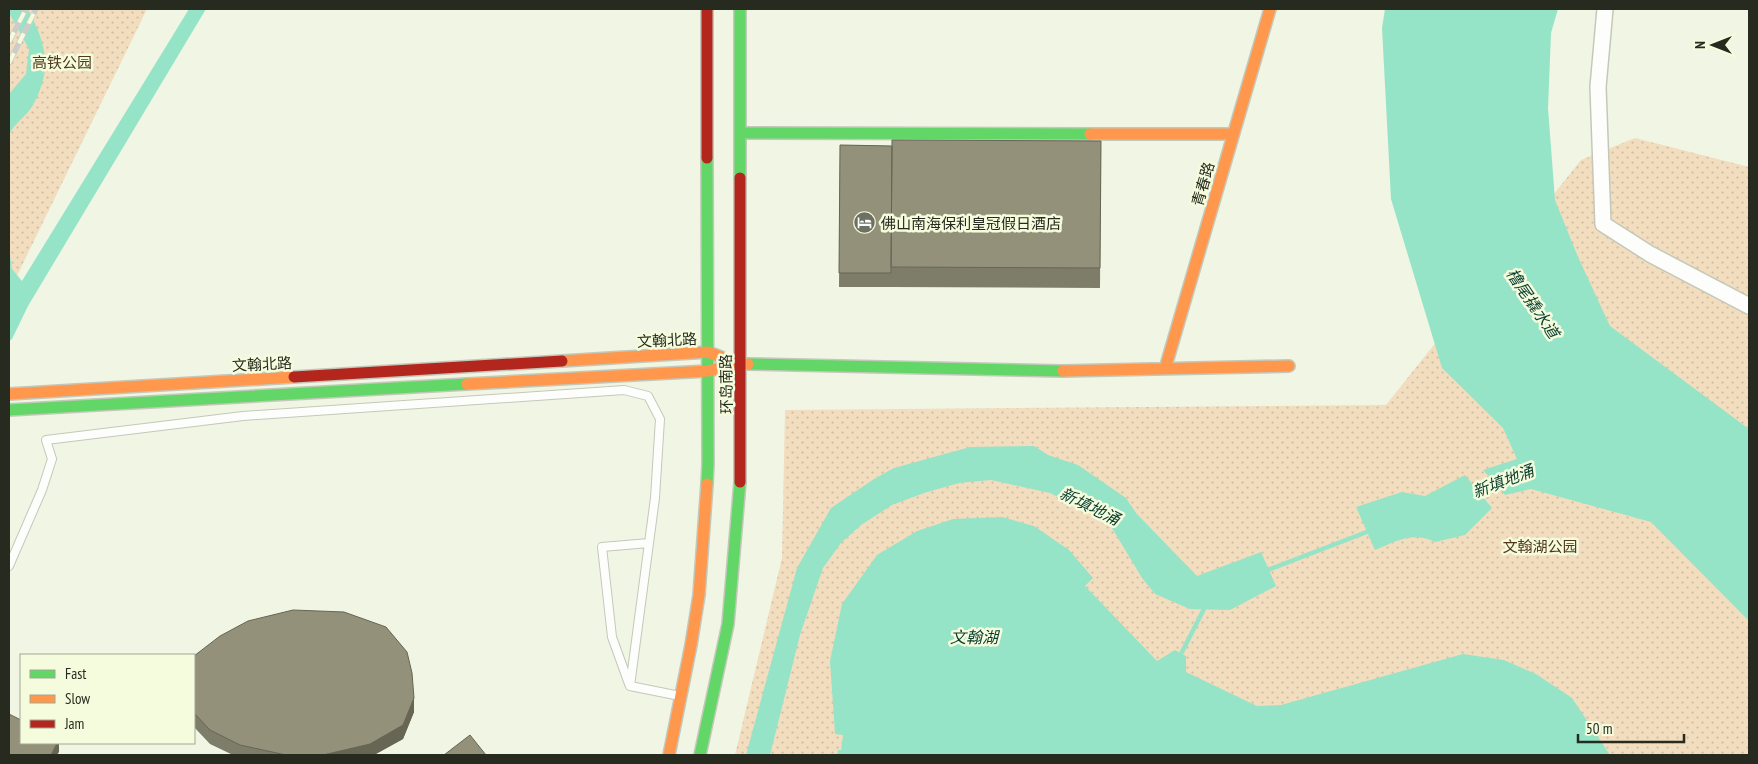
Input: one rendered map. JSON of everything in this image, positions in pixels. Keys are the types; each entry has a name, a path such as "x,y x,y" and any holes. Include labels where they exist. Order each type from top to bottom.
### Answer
{"street":[{"name":"环岛南路","path":"669,755 698,595 708,464 707,9"},
{"name":"环岛南路","path":"700,755 728,624 741,471 740,9"},
{"name":"青春路","path":"1165,369 1270,9"},
{"path":"1605,9 1598,87 1603,224 1650,254 1749,306"},
{"path":"740,133 1233,134"},
{"name":"文翰北路","path":"9,394 708,352 741,364"},
{"path":"9,410 708,371 741,364 1048,371 1289,366"}],"lane":[{"path":"9,566 42,490 52,459 46,440 243,416 624,390 648,396 660,419 655,498 630,686"},
{"path":"630,686 612,637 602,547 649,543"},
{"path":"630,686 681,696"}],"green space":[{"name":"高铁公园","path":"9,9 147,9 9,292"},
{"name":"文翰湖公园","path":"1635,138 1749,167 1749,755 735,755 782,558 785,410 1386,405 1581,160"}],"water":[{"path":"9,9 28,9 43,45 45,68 39,92 33,105 9,135 9,94 26,74 29,49 9,13"},
{"path":"189,9 206,9 28,306 12,339 9,341 9,248 12,269 22,281"},
{"name":"橹尾撬水道","path":"1385,9 1558,9 1551,33 1548,108 1555,200 1578,257 1610,326 1749,429 1749,621 1651,522 1531,489 1505,495 1483,470 1517,459 1503,428 1442,368 1391,199 1382,28"},
{"path":"1034,446 1048,455 1078,465 1126,498 1136,513 1197,576 1261,552 1276,586 1230,610 1190,609 1155,594 1142,578 1109,523 1050,493 991,480 959,483 924,493 892,505 861,525 841,543 823,568 800,635 770,755 746,755 797,568 831,508 894,468 970,447"},
{"path":"1465,475 1492,508 1465,535 1435,542 1419,537 1405,538 1375,550 1356,507 1402,492 1425,496"},
{"name":"文翰湖","path":"1002,517 1034,526 1069,550 1093,578 1085,586 1157,661 1175,650 1186,656 1186,672 1257,706 1281,705 1463,654 1504,660 1536,674 1572,698 1610,755 837,755 838,750 841,750 843,735 835,734 830,661 842,604 877,555 917,531 953,519"}],"building":[{"path":"892,140 1101,141 1100,268 891,267"},
{"name":"佛山南海保利皇冠假日酒店","path":"840,145 892,146 891,273 839,273"},
{"path":"293,610 344,612 386,627 407,652 412,673 414,698 403,725 370,744 323,755 286,755 240,745 210,730 195,714 195,655 220,636 248,621"},
{"path":"9,714 20,720 20,744 56,744 51,755 9,755"},
{"path":"470,735 486,755 444,755"}],"waterway":[{"name":"新填地涌","path":"1473,492 1501,482"},
{"name":"新填地涌","path":"1265,571 1372,530"},
{"path":"1182,652 1206,605"}],"railway":[{"path":"9,42 26,9"},
{"path":"9,63 36,9"}],"traffic: fast":[{"path":"740,9 740,178"},
{"path":"740,133 1090,134"},
{"path":"707,158 707,484"},
{"path":"748,364 1063,371"},
{"path":"9,410 467,384"},
{"path":"700,755 728,624 740,482"}],"traffic: slow":[{"path":"1165,369 1270,9"},
{"path":"1090,134 1233,134"},
{"path":"562,361 708,352 721,357"},
{"path":"467,384 708,371 748,364"},
{"path":"1063,371 1289,366"},
{"path":"9,394 294,377"},
{"path":"669,755 699,595 707,484"}],"traffic: jam":[{"path":"707,9 707,158"},
{"path":"740,178 740,482"},
{"path":"294,377 562,361"}],"place":[{"name":"佛山南海保利皇冠假日酒店","path":"865,223"}]}
